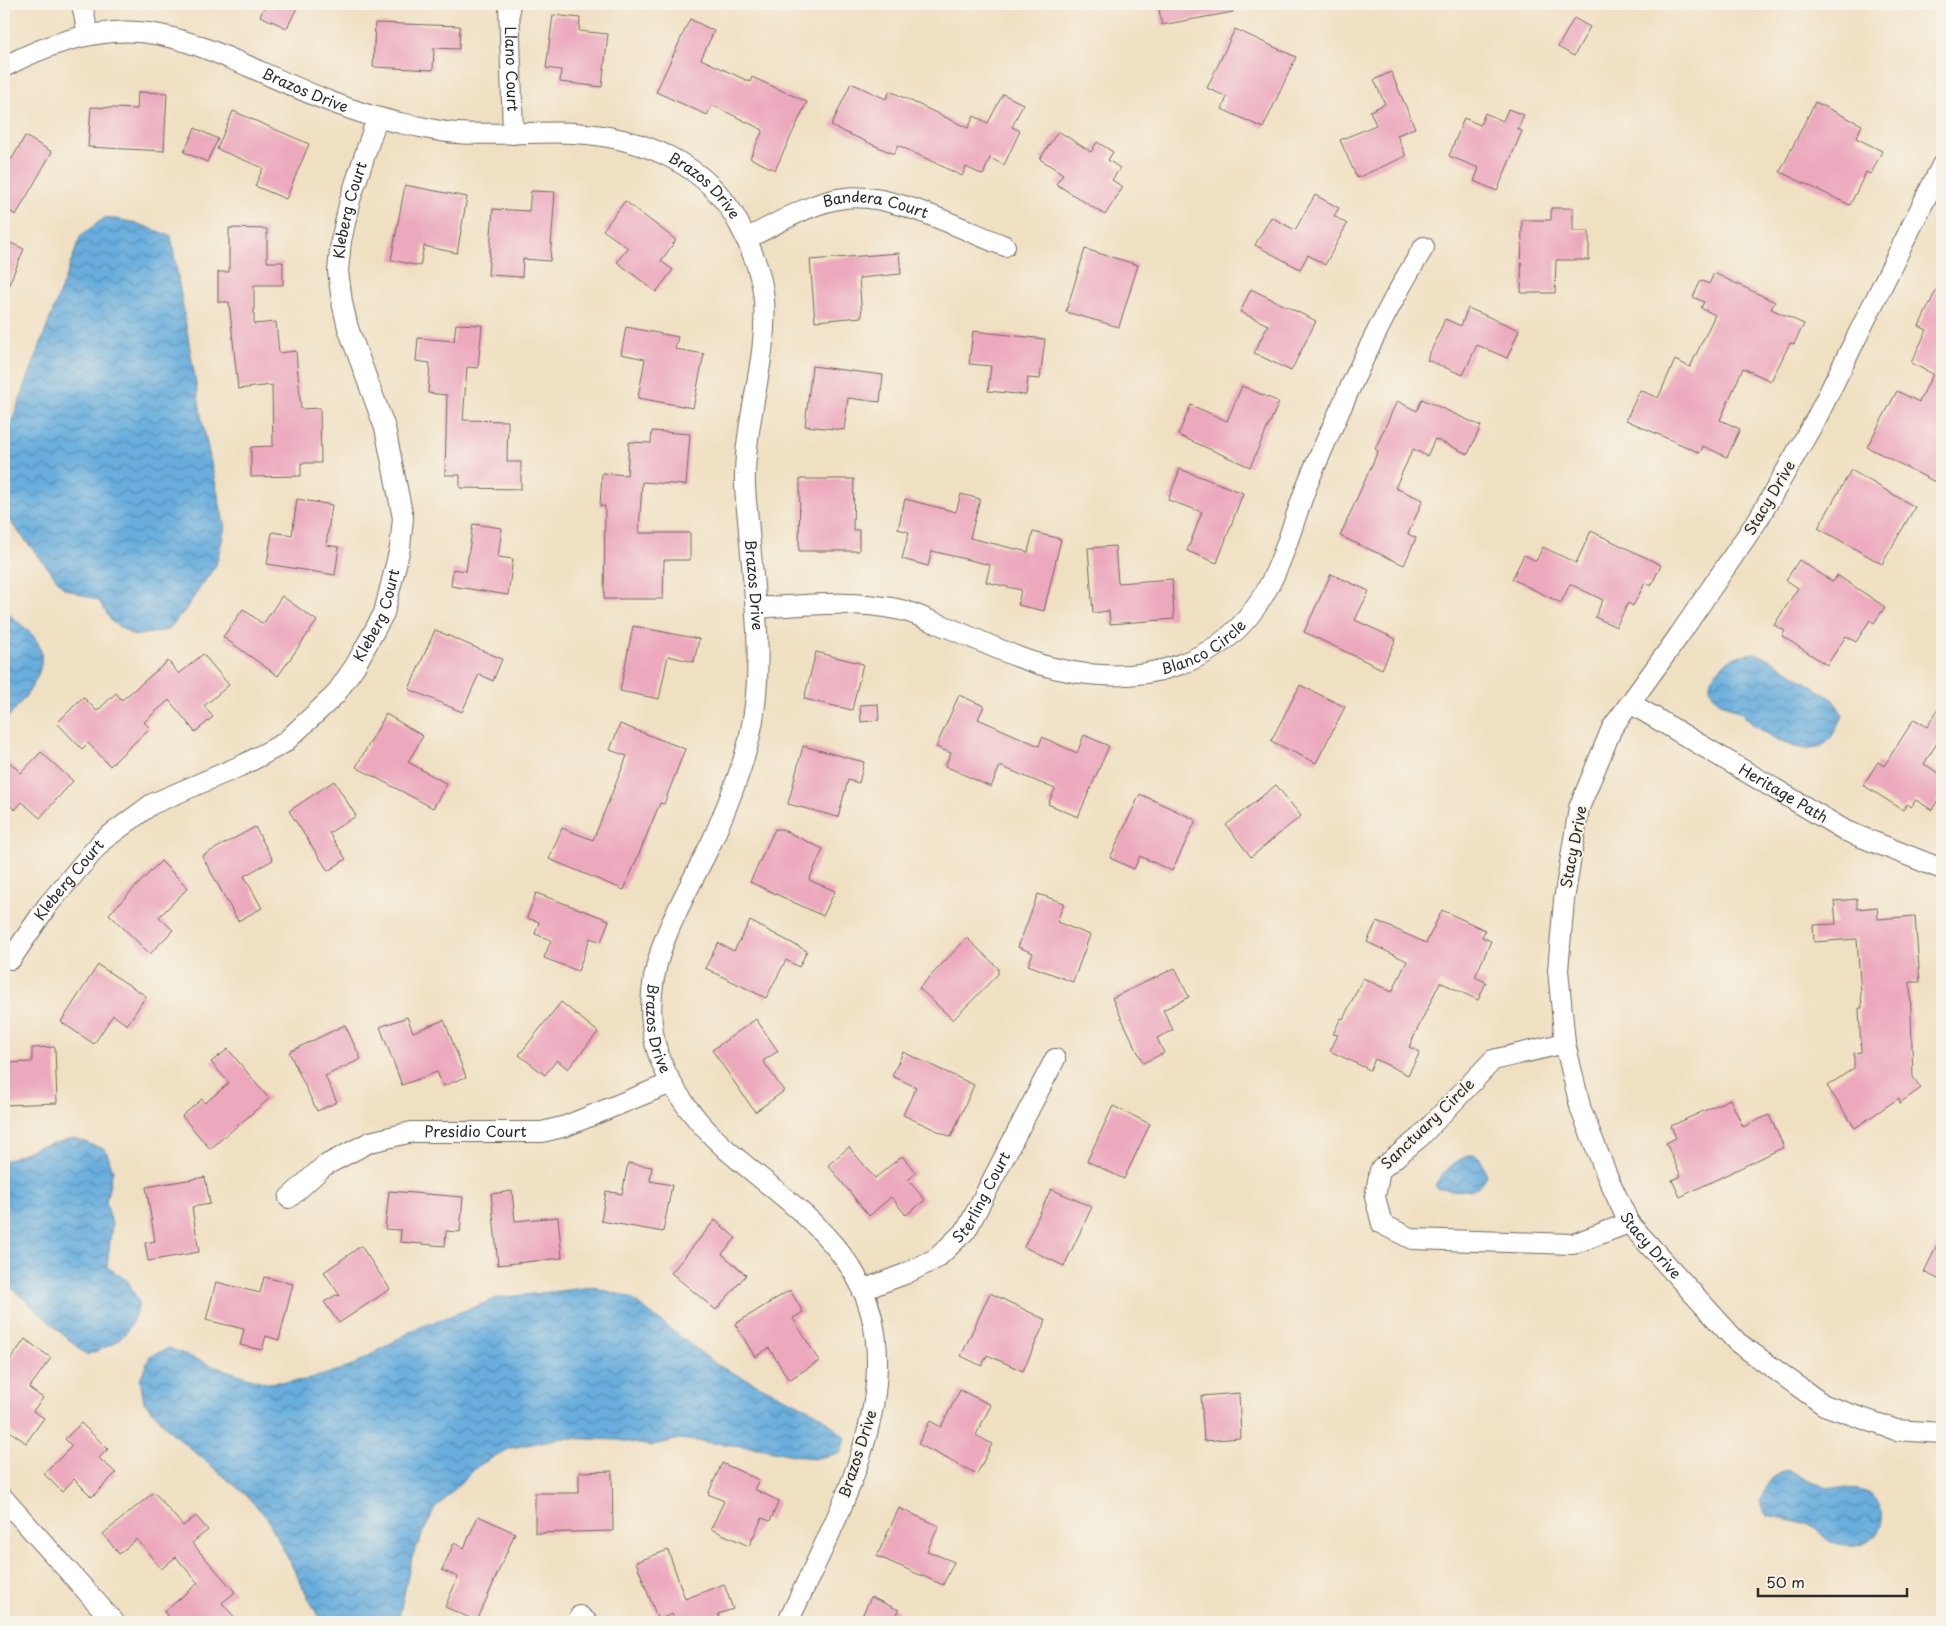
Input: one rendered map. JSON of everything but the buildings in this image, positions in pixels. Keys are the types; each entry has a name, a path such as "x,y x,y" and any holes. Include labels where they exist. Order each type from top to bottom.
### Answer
{"street":[{"path":"82,4 88,35"},
{"name":"Llano Court","path":"509,4 514,134"},
{"name":"Brazos Drive","path":"4,67 32,52 88,35 139,32 158,34 198,45 295,87 377,118 453,133 514,134 570,132 607,136 634,142 678,160 694,170 712,187 732,212 746,239 759,271 763,294 764,323 745,475 756,608 758,664 749,740 714,836 667,929 658,956 651,1022 656,1045 671,1083 707,1133 820,1229 851,1269 862,1290 872,1323 879,1362 873,1413 845,1498 788,1622"},
{"name":"Kleberg Court","path":"11,959 47,906 102,841 152,804 245,764 284,743 334,695 355,666 384,613 400,548 403,518 385,428 348,328 338,271 341,241 350,200 377,118"},
{"name":"Stacy Drive","path":"1942,166 1817,417 1759,518 1678,637 1612,728 1579,808 1564,900 1558,970 1565,1043 1581,1110 1608,1178 1629,1223 1737,1342 1824,1404 1896,1430 1942,1433"},
{"name":"Bandera Court","path":"746,239 824,202 853,198 898,204 1005,246"},
{"name":"Blanco Circle","path":"756,608 837,602 901,610 1025,659 1059,669 1118,676 1149,674 1180,666 1202,656 1223,642 1266,592 1284,554 1308,482 1368,345 1424,247"},
{"name":"Heritage Path","path":"1630,703 1846,831 1942,868"},
{"name":"Sanctuary Circle","path":"1565,1043 1493,1060 1420,1137 1380,1170 1375,1197 1382,1224 1412,1239 1573,1244 1629,1223"},
{"name":"Sterling Court","path":"862,1290 905,1274 937,1258 967,1229 1055,1059"},
{"name":"Presidio Court","path":"289,1198 324,1166 370,1142 412,1132 542,1132 566,1126 671,1083"},
{"path":"4,1499 114,1622"}],"water":[{"path":"106,217 136,223 171,236 202,420 225,528 216,565 185,610 168,630 134,636 112,622 99,601 64,588 4,514 4,443 81,235"},
{"path":"4,606 10,615 34,637 40,648 42,660 39,671 27,694 4,722"},
{"path":"1756,653 1775,662 1834,700 1843,716 1833,735 1822,746 1809,749 1801,748 1775,739 1760,730 1740,712 1721,702 1713,695 1710,685 1711,680 1723,665 1736,657"},
{"path":"74,1138 106,1150 113,1170 106,1201 112,1224 107,1267 128,1281 139,1303 131,1324 121,1338 86,1355 4,1281 4,1161 38,1147"},
{"path":"1475,1154 1480,1158 1487,1175 1478,1186 1473,1189 1460,1191 1439,1189 1435,1186 1441,1176 1458,1161"},
{"path":"593,1287 629,1297 717,1365 817,1413 845,1437 841,1453 813,1459 758,1448 679,1439 650,1446 618,1440 560,1438 508,1449 478,1466 434,1510 412,1557 398,1622 321,1622 267,1518 246,1495 172,1433 144,1402 140,1379 150,1356 169,1348 213,1366 266,1383 306,1380 350,1367 415,1329 498,1298"},
{"path":"1788,1469 1818,1484 1834,1488 1863,1490 1873,1495 1880,1503 1882,1512 1880,1527 1876,1534 1863,1544 1855,1546 1838,1545 1809,1525 1768,1515 1760,1502 1770,1481 1777,1474"}]}
